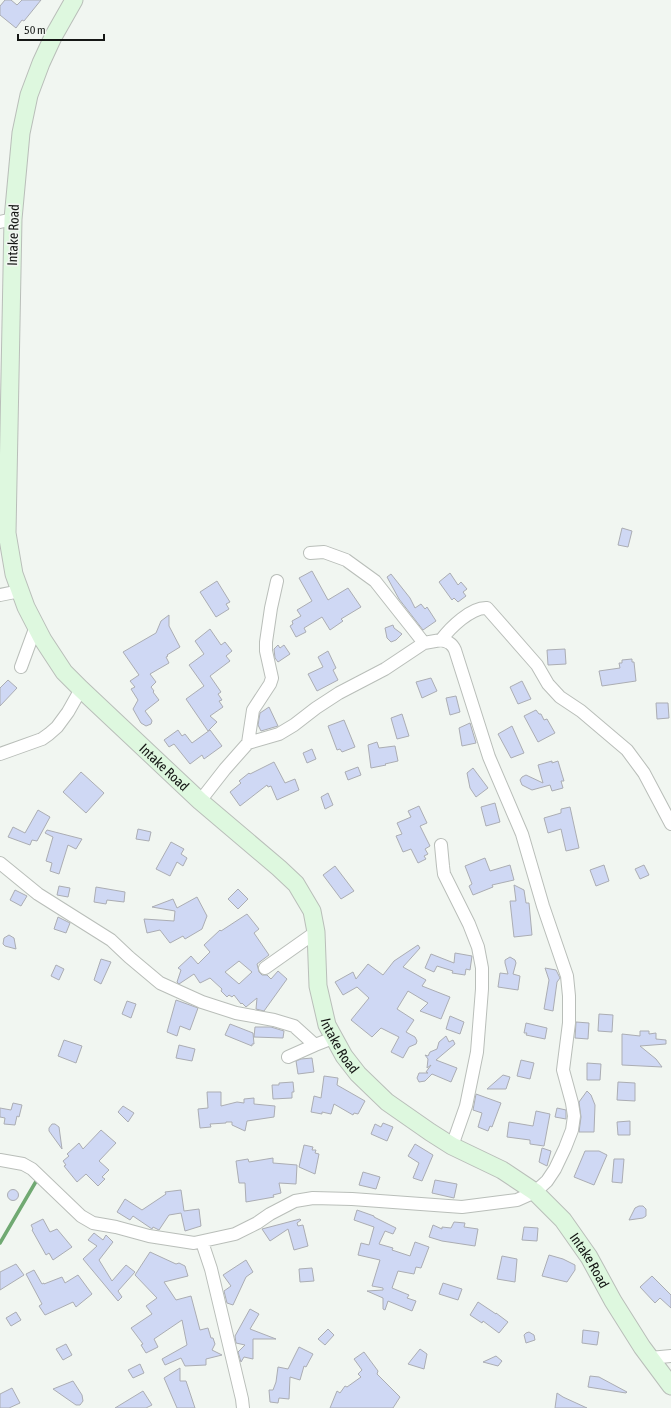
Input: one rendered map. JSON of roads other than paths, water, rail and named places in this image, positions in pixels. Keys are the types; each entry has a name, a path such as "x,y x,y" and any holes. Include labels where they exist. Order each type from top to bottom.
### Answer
{"street":[{"name":"Intake Road","path":"74,0 53,37 29,94 6,220 7,533 14,574 26,607 64,672 200,801 296,884 312,911 316,932 318,986 325,1020 333,1038 358,1074 387,1102 452,1146 502,1170 535,1192 563,1220 589,1257 613,1301 650,1358 671,1386"},
{"path":"310,553 324,552 346,560 375,581 424,643"},
{"path":"200,801 248,743 253,710 267,691 272,678 266,651 266,642 271,608 278,581"},
{"path":"0,595 20,591"},
{"path":"441,640 450,628 475,610 487,608 537,665 548,684 560,697 580,711 627,750 644,773 671,824"},
{"path":"21,667 36,626"},
{"path":"0,1160 23,1164 32,1169 81,1216 93,1223 116,1227 149,1236 194,1243 234,1234 257,1223 270,1214 295,1201 313,1198 352,1199 462,1207 517,1200 535,1192 547,1181 555,1169 572,1130 574,1116 572,1102 562,1070 569,1023 567,976 543,906 522,834 489,757 453,645 441,640 424,643 385,669 338,693 279,734 248,743"},
{"path":"0,754 42,739 49,734 57,727 68,712 81,689"},
{"path":"442,846 444,874 469,924 478,947 482,968 482,989 476,1059 466,1106 452,1146"},
{"path":"0,863 38,894 111,940 160,983 202,1002 236,1013 274,1020 294,1026 314,1045"},
{"path":"265,968 316,932"},
{"path":"288,1057 333,1038"},
{"path":"202,1242 211,1269 243,1408"},
{"path":"650,1358 671,1356"}],"waterway":[{"path":"0,1243 38,1178"}]}
